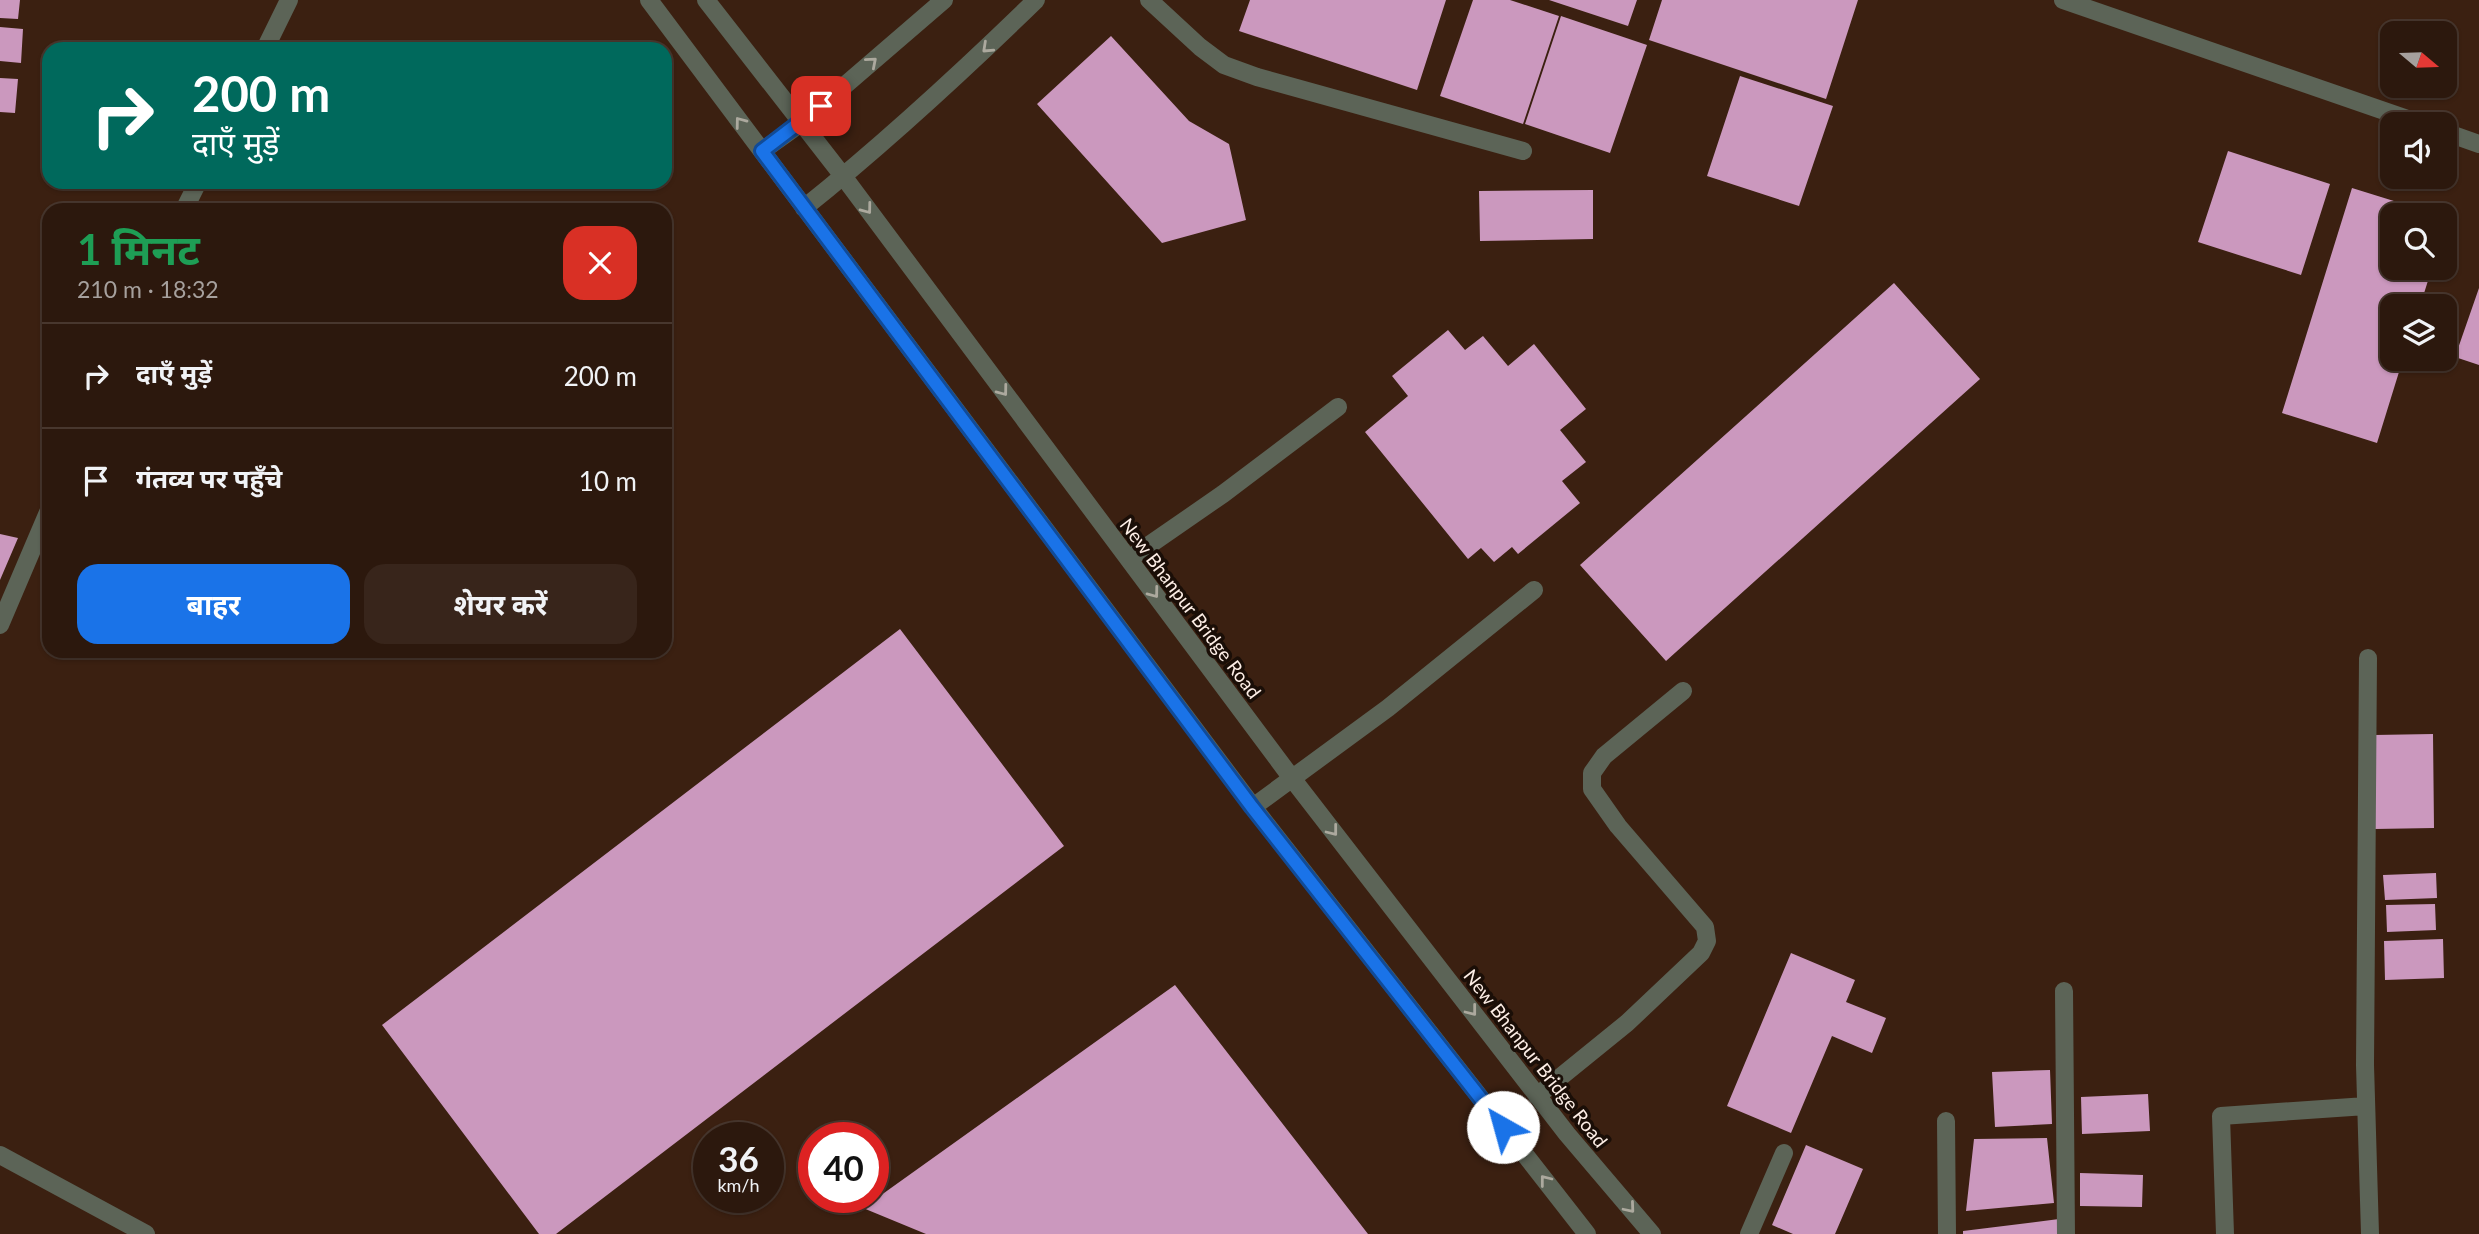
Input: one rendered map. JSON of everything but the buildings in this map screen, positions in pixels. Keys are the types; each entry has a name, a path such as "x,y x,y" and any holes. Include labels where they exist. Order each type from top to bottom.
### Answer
{"street":[{"path":"268,42 289,0"},
{"path":"649,0 1252,807 1587,1234"},
{"name":"New Bhanpur Bridge Road","path":"706,0 843,176 1291,777 1537,1096 1652,1234"},
{"path":"762,151 800,124 944,0"},
{"path":"804,208 988,47 1036,0"},
{"path":"1149,0 1200,47 1224,65 1257,77 1522,151"},
{"path":"2063,0 2387,112"},
{"path":"2457,136 2479,144"},
{"path":"1129,559 1223,494 1338,407"},
{"path":"0,625 42,526"},
{"path":"1252,807 1388,708 1534,590"},
{"path":"2368,658 2366,1107 2370,1234"},
{"path":"1537,1096 1636,1014 1701,953 1707,942 1705,927 1618,826 1592,789 1592,773 1604,756 1683,691"},
{"path":"2064,991 2066,1234"},
{"path":"2225,1234 2221,1116 2366,1107"},
{"path":"1947,1121 1947,1234"},
{"path":"1749,1234 1784,1153"},
{"path":"0,1155 146,1234"}],"route":[{"path":"821,106 762,151 1252,807 1503,1127"}]}
